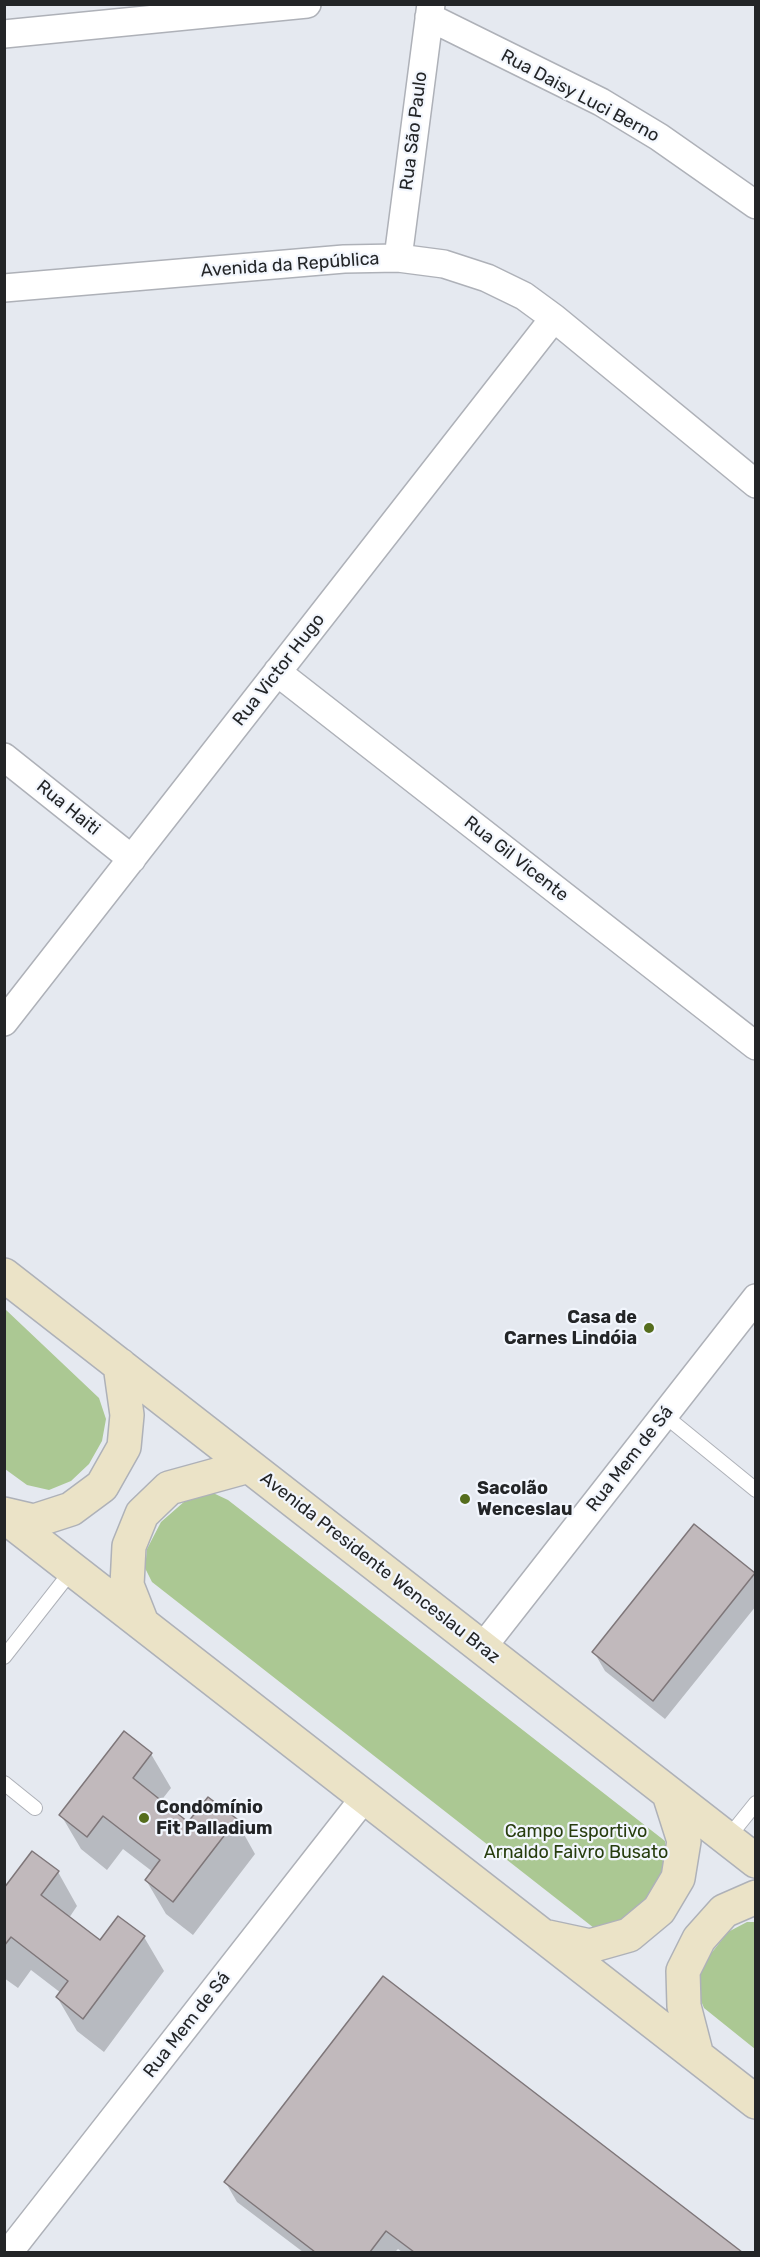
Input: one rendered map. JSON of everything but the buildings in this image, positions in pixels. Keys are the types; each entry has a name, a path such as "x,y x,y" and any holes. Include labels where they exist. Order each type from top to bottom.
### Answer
{"main road":[{"name":"Avenida Presidente Wenceslau Braz","path":"4,1275 756,1861"},
{"path":"4,1515 34,1521 71,1509 102,1486 124,1447 126,1415 120,1365"},
{"path":"142,1623 127,1585 129,1546 142,1514 168,1488 249,1466"},
{"path":"4,1515 756,2102"},
{"path":"543,1936 591,1946 629,1935 659,1910 678,1878 684,1841 669,1794"},
{"path":"697,2056 684,2006 683,1971 699,1939 724,1911 756,1897"}],"street":[{"path":"4,34 307,4"},
{"name":"Rua Daisy Luci Berno","path":"430,11 601,102 659,138 756,205"},
{"name":"Rua São Paulo","path":"398,258 430,11"},
{"name":"Avenida da República","path":"4,288 344,258 398,258 444,264 487,278 524,296 756,484"},
{"name":"Rua Victor Hugo","path":"4,1022 554,318"},
{"name":"Rua Gil Vicente","path":"278,672 756,1046"},
{"name":"Rua Haiti","path":"4,757 132,859"},
{"name":"Rua Mem de Sá","path":"482,1648 756,1298"},
{"name":"Rua Mem de Sá","path":"9,2253 365,1797"}],"lane":[{"path":"664,1415 756,1491"},
{"path":"4,1657 73,1569"},
{"path":"4,1783 35,1808"},
{"path":"727,1839 756,1803"}],"green space":[{"path":"5,1309 99,1398 106,1419 102,1441 89,1464 71,1481 49,1490 27,1485 5,1469"},
{"name":"Campo Esportivo Arnaldo Faivro Busato","path":"211,1492 228,1500 665,1841 669,1862 663,1885 619,1928 594,1928 152,1582 145,1568 147,1549 161,1522 185,1501"},
{"path":"747,1922 755,1922 755,2049 704,2008 696,1989 702,1965 728,1932"}],"place":[{"name":"Casa de Carnes Lindóia","path":"649,1328"},
{"name":"Sacolão Wenceslau","path":"465,1499"},
{"name":"Condomínio Fit Palladium","path":"144,1818"}]}
